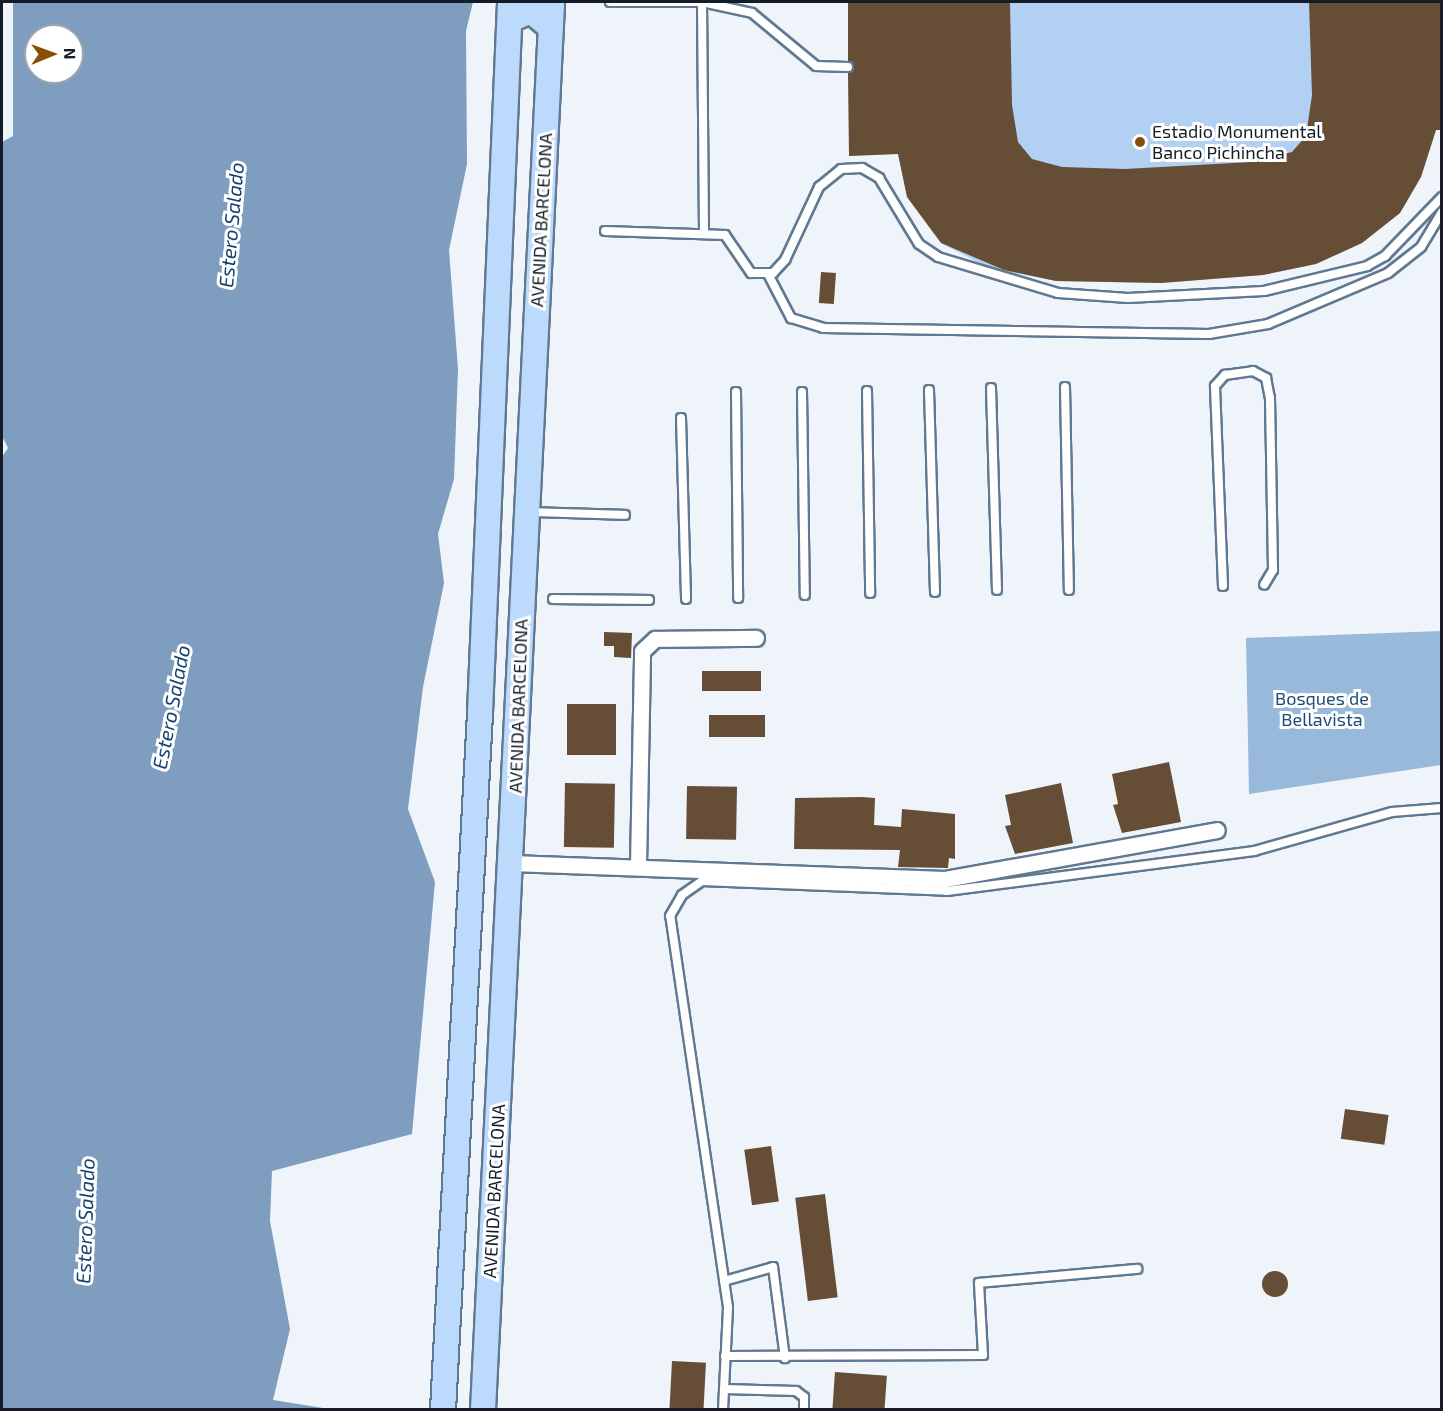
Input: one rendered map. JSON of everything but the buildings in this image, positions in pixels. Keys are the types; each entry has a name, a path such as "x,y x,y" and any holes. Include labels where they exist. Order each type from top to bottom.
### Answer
{"main road":[{"name":"AVENIDA BARCELONA","path":"483,1410 552,2"},
{"name":"AVENIDA BARCELONA","path":"443,1410 480,712 503,221 510,11"},
{"path":"510,11 531,11 551,28"},
{"path":"503,221 519,237 541,226"},
{"path":"501,258 519,245 538,259"},
{"path":"482,667 496,683 514,680 520,672"},
{"path":"480,712 503,705 518,719"}],"street":[{"path":"638,866 642,651 655,639 756,638"},
{"path":"511,863 945,879 1217,830"}],"lane":[{"path":"610,2 702,2 752,13 816,66 848,67"},
{"path":"702,2 704,234"},
{"path":"768,274 785,260 819,187 832,174 850,167 879,178 927,252 983,274 1073,296 1235,294 1301,286 1385,256 1442,197"},
{"path":"768,274 784,312 798,322 823,328 1209,334 1269,324 1388,273 1421,247 1442,212"},
{"path":"605,231 729,237 748,270 768,274"},
{"path":"1223,586 1215,386 1225,375 1253,371 1266,378 1270,398 1273,570 1270,582 1264,585"},
{"path":"1065,387 1069,590"},
{"path":"990,388 997,590"},
{"path":"929,390 936,592"},
{"path":"867,391 870,594"},
{"path":"735,392 738,598"},
{"path":"802,392 805,595"},
{"path":"681,418 686,599"},
{"path":"526,512 625,515"},
{"path":"553,599 649,600"},
{"path":"723,1410 726,1356 724,1281 670,916 682,895 702,881 947,891 1254,851 1392,812 1442,808"},
{"path":"724,1281 772,1267 785,1358"},
{"path":"726,1356 785,1358 983,1355 978,1283 1137,1269"},
{"path":"724,1389 796,1391 804,1397 804,1410"}],"shaded area":[{"name":"Estadio Monumental Banco Pichincha","path":"848,2 1441,2 1441,130 1436,130 1421,177 1400,213 1362,243 1316,264 1263,275 1161,283 1056,281 989,268 941,243 907,197 898,154 849,156"}],"green space":[{"name":"Bosques de Bellavista","path":"1441,631 1441,765 1249,794 1246,638"}],"water":[{"name":"Estero Salado","path":"13,2 473,2 466,31 467,164 449,250 458,369 454,479 438,534 444,583 423,687 408,809 435,882 412,1134 272,1171 270,1221 290,1329 273,1400 329,1409 2,1409 2,457 8,448 2,436 2,142 13,136"}],"place":[{"name":"Estadio Monumental Banco Pichincha","path":"1140,142"}]}
